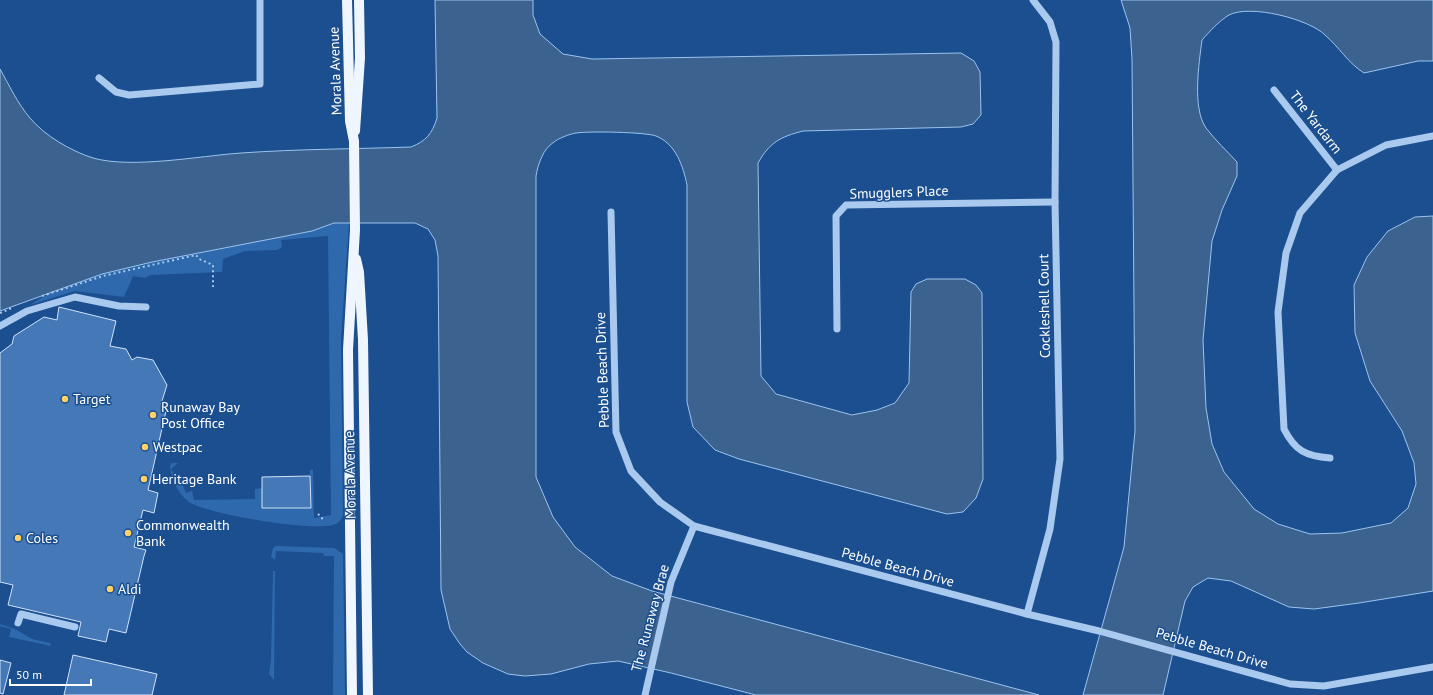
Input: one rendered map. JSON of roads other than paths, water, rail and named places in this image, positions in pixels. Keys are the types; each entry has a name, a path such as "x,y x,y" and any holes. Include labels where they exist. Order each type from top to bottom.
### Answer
{"main road":[{"name":"Morala Avenue","path":"347,0 350,121 354,141"},
{"name":"Morala Avenue","path":"352,695 348,350 352,272 355,255 354,141 357,122 360,58 359,0"},
{"name":"Morala Avenue","path":"355,255 359,272 363,340 368,695"}],"street":[{"path":"99,78 116,92 128,96 260,84 260,0"},
{"name":"Cockleshell Court","path":"1027,614 1050,529 1060,459 1055,202 1056,42 1050,22 1033,0"},
{"name":"The Yardarm","path":"1274,90 1337,170"},
{"path":"1330,458 1305,454 1289,440 1284,429 1278,312 1286,253 1300,213 1337,170 1386,146 1433,136"},
{"name":"Smugglers Place","path":"837,329 836,216 846,205 1055,202"},
{"name":"Pebble Beach Drive","path":"611,212 616,432 631,471 660,502 694,526 1027,614 1099,631 1290,684 1324,686 1433,667"},
{"path":"0,326 26,311 75,297 119,306 146,307"},
{"name":"The Runaway Brae","path":"645,695 647,677 668,591 673,574 694,526"},
{"path":"18,623 21,614 75,627"}],"place":[{"name":"Target","path":"65,399"},
{"name":"Runaway Bay Post Office","path":"153,415"},
{"name":"Westpac","path":"145,447"},
{"name":"Heritage Bank","path":"144,479"},
{"name":"Commonwealth Bank","path":"128,533"},
{"name":"Coles","path":"18,538"},
{"name":"Aldi","path":"110,589"}]}
